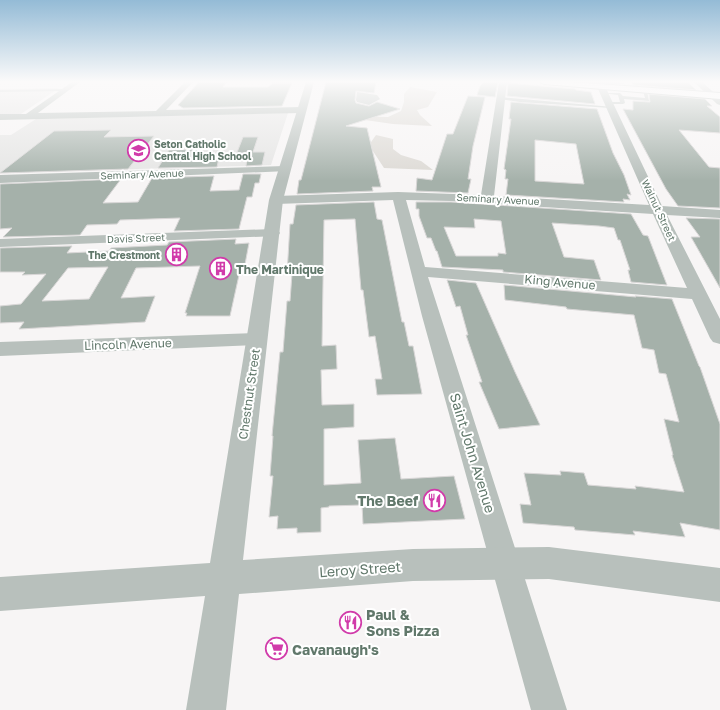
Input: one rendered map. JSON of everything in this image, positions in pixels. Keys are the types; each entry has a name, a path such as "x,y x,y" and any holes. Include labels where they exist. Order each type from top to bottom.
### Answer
{"street":[{"path":"0,118 109,115"},
{"name":"Chestnut Street","path":"206,710 256,339 273,233 276,200 300,115"},
{"path":"487,198 498,115"},
{"name":"Walnut Street","path":"622,115 657,209 700,294 720,338"},
{"name":"Seminary Avenue","path":"0,178 284,169"},
{"name":"Seminary Avenue","path":"276,200 398,196 487,198 720,214"},
{"name":"Saint John Avenue","path":"398,196 432,316 550,710"},
{"name":"Davis Street","path":"0,242 273,233"},
{"name":"King Avenue","path":"420,271 700,294"},
{"name":"Lincoln Avenue","path":"0,349 256,339"},
{"name":"Leroy Street","path":"0,594 413,565 506,563 549,563 720,585"}],"shaded area":[{"name":"Seton Catholic Central High School","path":"198,115 287,115 271,165 0,173 0,135 11,135 36,119"},
{"path":"392,115 420,115 432,126 393,124 337,116 388,117"},
{"path":"376,135 393,139 393,149 401,155 421,161 433,170 384,168 369,145"}],"building":[{"path":"318,115 381,115 346,126 367,128 381,187 372,187 373,191 297,194 299,180 301,180"},
{"path":"460,115 481,115 473,146 468,179 471,179 468,193 416,191 417,178 432,180 447,134 453,134"},
{"path":"509,115 599,115 613,153 624,175 631,195 627,194 630,200 623,199 624,202 506,195 508,179 505,179 506,170 504,169 511,119 509,119","holes":["535,140 576,144 584,184 535,181"]},
{"path":"626,115 718,115 720,117 720,133 679,130 709,167 720,168 720,208 678,206 666,189"},
{"path":"111,130 104,137 154,136 128,169 0,173 54,131"},
{"path":"243,137 258,137 253,152 265,152 262,165 246,166 247,159 234,160"},
{"path":"200,149 197,153 220,153 217,167 158,168 169,150"},
{"path":"243,174 261,174 259,183 255,183 252,197 247,197 239,229 174,231 180,218 120,220 117,224 87,225 80,235 3,237 12,228 0,229 0,184 121,179 103,203 138,202 152,178 214,176 210,191 239,190"},
{"path":"374,202 377,219 382,220 402,322 404,322 409,346 413,346 422,394 377,395 375,379 382,379 375,336 369,337 363,290 361,290 355,219 324,220 322,346 336,345 337,369 321,370 322,405 354,404 354,427 324,429 324,485 361,483 358,440 395,438 401,479 454,476 465,519 363,524 362,505 329,506 321,508 321,532 297,533 297,528 277,529 278,516 269,517 273,476 270,476 272,436 280,352 283,352 287,301 290,301 292,274 287,274 290,224 293,224 296,205"},
{"path":"416,202 451,202 631,214 643,235 648,236 667,285 631,282 628,270 630,270 620,240 618,240 614,228 599,226 552,223 564,257 594,260 601,280 503,272 503,270 442,267 431,238 427,238 419,216 419,209 416,209","holes":["474,219 501,221 506,254 498,253 498,256 456,256 444,227 475,228"]},
{"path":"686,218 720,219 720,288 691,237 700,237"},
{"path":"236,239 235,244 249,243 243,275 239,275 230,316 186,316 187,313 185,313 200,266 136,268 121,298 155,296 145,322 19,329 24,322 0,323 0,306 21,304 46,274 22,275 25,272 0,272 0,248 72,246 67,253 109,251 111,248 167,245 169,242","holes":["108,267 89,299 42,301 68,268"]},
{"path":"447,280 476,283 540,425 499,429 479,382 482,382 466,335 468,335 460,306 456,307"},
{"path":"504,285 672,299 700,367 720,424 720,530 680,523 685,537 633,531 635,535 575,530 574,527 523,523 520,504 531,505 524,473 561,475 560,471 584,473 588,485 636,489 635,486 684,492 672,455 664,419 679,422 666,374 659,373 654,350 642,348 634,315 567,309 566,307 505,300"}],"place":[{"name":"Seton Catholic Central High School","path":"138,150"},
{"name":"The Crestmont","path":"176,255"},
{"name":"The Martinique","path":"221,269"},
{"name":"The Beef","path":"434,500"},
{"name":"Paul & Sons Pizza","path":"351,622"},
{"name":"Cavanaugh's","path":"277,649"}]}
